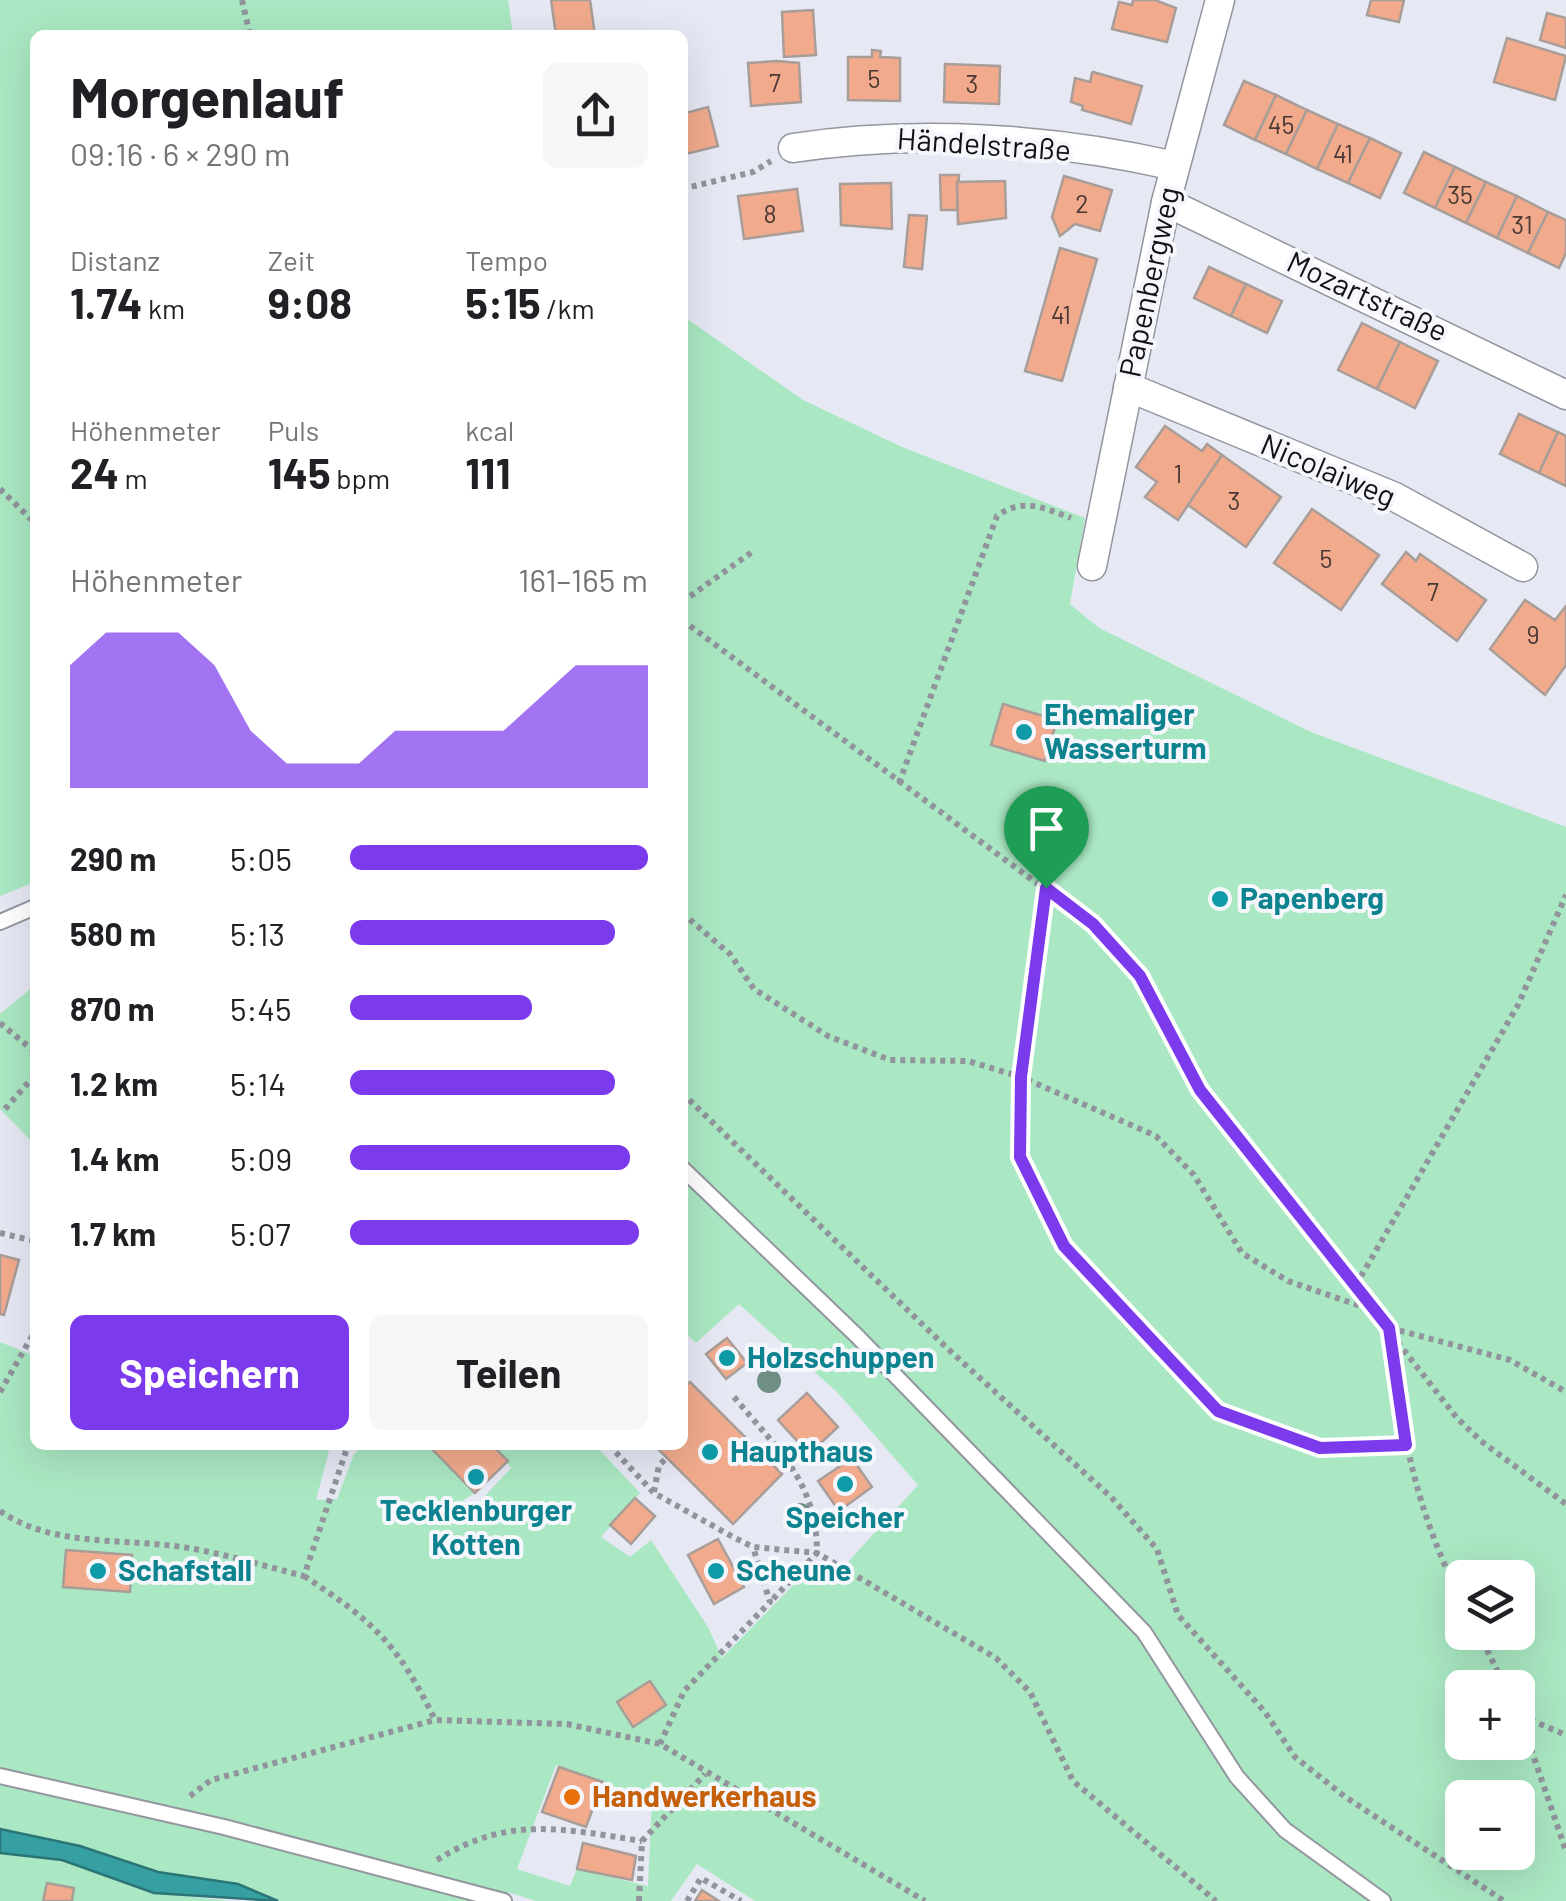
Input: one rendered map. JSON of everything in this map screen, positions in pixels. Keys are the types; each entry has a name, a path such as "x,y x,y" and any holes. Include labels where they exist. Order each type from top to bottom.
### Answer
{"street":[{"name":"Papenbergweg","path":"1092,566 1174,166 1220,0"},
{"name":"Händelstraße","path":"793,148 899,137 1038,146 1174,166"},
{"name":"Mozartstraße","path":"1166,202 1527,372 1566,395"},
{"name":"Nicolaiweg","path":"1128,387 1396,497 1523,567"}],"lane":[{"path":"0,922 30,909"},
{"path":"688,1174 857,1336 1144,1632 1238,1778 1285,1830 1383,1901"},
{"path":"0,1776 504,1901"}],"path":[{"path":"242,0 249,30"},
{"path":"688,188 753,172"},
{"path":"0,489 30,518"},
{"path":"899,782 998,516 1010,506 1029,504 1102,528"},
{"path":"688,598 752,552"},
{"path":"688,624 1093,924 1140,976 1200,1090 1458,1418 1481,1441 1566,1504"},
{"path":"1046,888 1021,1077 1020,1157 1064,1246 1218,1411 1320,1448 1406,1445"},
{"path":"1356,1285 1518,1005 1566,895"},
{"path":"688,918 730,954 754,989 828,1036 890,1060 968,1061 1021,1077 1156,1136 1194,1175 1242,1254 1288,1282 1374,1310"},
{"path":"0,1023 30,1048"},
{"path":"6,1108 30,1080"},
{"path":"688,1100 1111,1497 1157,1549 1178,1615 1265,1712 1295,1757 1344,1796 1504,1901"},
{"path":"0,1233 30,1239"},
{"path":"1389,1328 1419,1504 1445,1563"},
{"path":"1389,1328 1510,1360 1566,1392"},
{"path":"0,1392 30,1340"},
{"path":"660,1744 684,1691 817,1553 814,1516 804,1480 734,1397"},
{"path":"304,1576 346,1450"},
{"path":"614,1450 654,1494 753,1546 817,1553 996,1658 1030,1692 1073,1781 1216,1901"},
{"path":"654,1494 659,1466 667,1458"},
{"path":"0,1511 21,1526 59,1535 184,1547 304,1576 387,1637 413,1674 434,1720"},
{"path":"753,1546 770,1602"},
{"path":"165,1815 211,1780 434,1720 567,1724 660,1744 925,1901"},
{"path":"1535,1721 1566,1735"},
{"path":"1534,1760 1566,1851"},
{"path":"639,1901 642,1841 705,1774"},
{"path":"410,1876 490,1832 562,1828 642,1841"},
{"path":"687,1901 701,1878 741,1901"}],"green space":[{"path":"0,0 508,0 512,30 30,30 30,884 0,896"},
{"path":"688,320 803,400 902,447 1085,518 1070,604 1099,628 1311,732 1566,827 1566,1901 755,1901 697,1864 671,1901 536,1901 508,1892 504,1901 278,1901 238,1884 158,1872 80,1846 0,1829 0,1342 30,1354 30,1450 328,1450 316,1500 337,1499 358,1450 433,1450 475,1493 462,1501 473,1509 511,1468 496,1450 600,1450 640,1493 601,1537 630,1557 651,1540 708,1627 722,1658 805,1573 848,1562 918,1485 838,1393 739,1304 696,1343 688,1335","holes":["556,1765 652,1800 648,1886 577,1869 570,1886 517,1869"]},
{"path":"30,989 30,1140 0,1109 0,1014"},
{"path":"0,1853 62,1860 154,1893 232,1901 0,1901"}],"water":[{"path":"0,1829 80,1846 158,1872 238,1884 278,1901 154,1893 62,1860 0,1853"}],"building":[{"path":"551,0 590,0 594,30 555,30"},
{"path":"1133,0 1155,0 1176,8 1167,42 1112,29 1119,2 1132,5"},
{"path":"1371,0 1404,0 1399,22 1367,15"},
{"path":"813,10 816,55 784,57 782,12"},
{"path":"1547,13 1566,18 1566,48 1540,40"},
{"path":"1507,38 1566,56 1555,100 1494,82"},
{"path":"872,50 881,51 880,57 900,58 900,101 848,100 848,57 872,57"},
{"path":"748,63 799,63 801,102 751,106"},
{"path":"945,64 1000,66 999,104 944,102"},
{"path":"1093,72 1142,86 1131,124 1082,110 1083,106 1071,102 1075,78 1090,82"},
{"path":"1244,81 1276,95 1255,140 1224,125"},
{"path":"1276,95 1307,110 1286,154 1255,140"},
{"path":"708,107 718,146 688,154 688,112"},
{"path":"1307,110 1338,124 1317,169 1286,154"},
{"path":"1338,124 1370,138 1348,183 1317,169"},
{"path":"1370,138 1401,153 1380,198 1348,183"},
{"path":"1424,152 1455,167 1435,208 1404,193"},
{"path":"1455,167 1486,182 1466,223 1435,208"},
{"path":"940,175 959,175 957,210 941,210"},
{"path":"1064,176 1112,190 1100,231 1075,224 1060,236 1052,217"},
{"path":"1005,181 1006,218 958,224 957,182"},
{"path":"1486,182 1517,196 1497,238 1466,223"},
{"path":"891,183 892,229 841,225 840,184"},
{"path":"797,189 803,231 744,239 738,196"},
{"path":"1517,196 1548,212 1528,253 1497,238"},
{"path":"1548,212 1566,220 1566,253 1559,268 1528,253"},
{"path":"909,215 927,216 922,269 904,267"},
{"path":"1060,248 1097,259 1062,381 1025,371"},
{"path":"1209,267 1246,284 1231,316 1194,298"},
{"path":"1246,284 1282,301 1267,333 1231,316"},
{"path":"1362,323 1400,342 1377,389 1338,370"},
{"path":"1400,342 1438,361 1415,408 1377,389"},
{"path":"1519,414 1558,432 1539,473 1500,454"},
{"path":"1165,426 1202,451 1207,444 1222,455 1178,520 1145,497 1157,482 1136,467"},
{"path":"1558,432 1566,436 1566,486 1539,473"},
{"path":"1222,455 1281,497 1246,547 1188,505"},
{"path":"1312,509 1379,555 1341,610 1274,563"},
{"path":"1406,552 1416,561 1420,554 1486,600 1457,641 1382,584"},
{"path":"1525,600 1555,620 1566,606 1566,665 1545,695 1490,649"},
{"name":"Ehemaliger Wasserturm","path":"1003,704 1057,720 1045,761 991,745"},
{"path":"0,1255 19,1260 4,1315 0,1314"},
{"name":"Holzschuppen","path":"727,1338 747,1363 726,1379 706,1354"},
{"name":"Haupthaus","path":"688,1384 782,1474 733,1524 659,1450 688,1450"},
{"path":"807,1393 838,1427 809,1454 778,1420"},
{"name":"Tecklenburger Kotten","path":"433,1450 497,1450 508,1461 475,1493"},
{"name":"Speicher","path":"852,1458 872,1487 839,1511 818,1481"},
{"path":"635,1498 655,1516 631,1544 610,1525"},
{"name":"Scheune","path":"718,1539 744,1587 714,1604 688,1555"},
{"name":"Schafstall","path":"66,1550 132,1555 130,1592 63,1587"},
{"path":"650,1681 666,1705 633,1727 617,1702"},
{"name":"Handwerkerhaus","path":"559,1767 603,1782 586,1827 542,1812"},
{"path":"583,1843 636,1856 632,1880 577,1869"},
{"path":"47,1883 74,1888 72,1901 43,1901"},
{"path":"702,1890 719,1901 695,1901"}],"place":[{"name":"Ehemaliger Wasserturm","path":"1024,732"},
{"name":"Papenberg","path":"1220,899"},
{"name":"Holzschuppen","path":"727,1358"},
{"name":"Haupthaus","path":"710,1452"},
{"name":"Tecklenburger Kotten","path":"476,1477"},
{"name":"Speicher","path":"845,1484"},
{"name":"Schafstall","path":"98,1571"},
{"name":"Scheune","path":"716,1571"},
{"name":"Handwerkerhaus","path":"572,1797"}],"route":[{"path":"1046,888 1093,924 1140,976 1200,1090 1389,1328 1406,1445 1320,1448 1218,1411 1064,1246 1020,1157 1021,1077 1046,888"}]}
